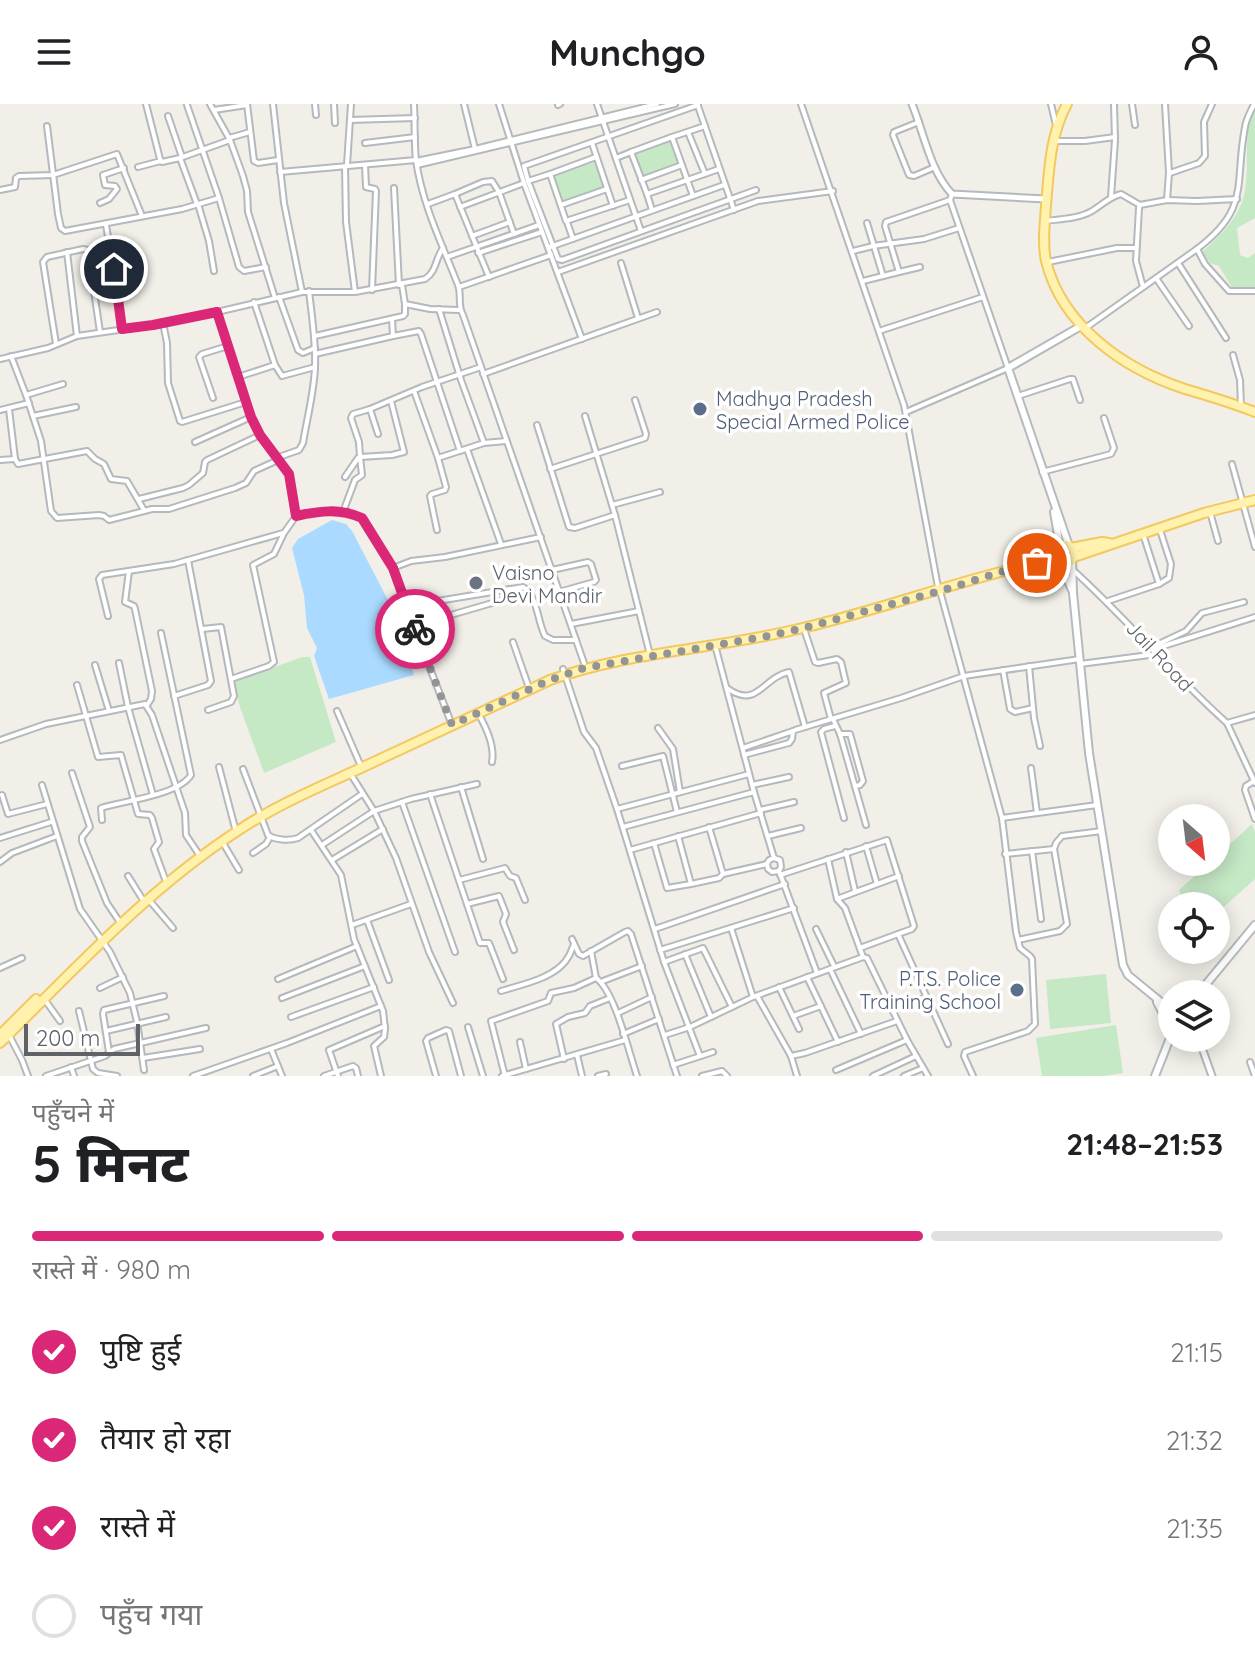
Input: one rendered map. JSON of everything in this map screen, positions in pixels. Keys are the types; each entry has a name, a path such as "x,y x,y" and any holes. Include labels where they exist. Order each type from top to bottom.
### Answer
{"main road":[{"path":"1068,104 1056,126 1045,221 1046,262 1061,299 1082,328 1134,366 1182,388 1255,412"},
{"path":"1082,328 1008,368 1054,507 1066,555 1073,593 1089,753 1123,965 1128,975 1158,1003"},
{"path":"4,1035 44,999 119,921 260,815 528,685 564,672 804,628 1255,500"},
{"path":"1066,555 1073,593"},
{"path":"0,1043 4,1035 102,939 165,879 198,853 235,828 360,764 584,663 803,624 939,589"},
{"path":"1210,980 1255,925"},
{"path":"1158,1075 1165,1052"}],"street":[{"path":"146,104 161,161"},
{"path":"210,104 230,139 247,188 247,208 266,267 298,350 303,353 420,331 460,451"},
{"path":"273,104 284,203 302,292"},
{"path":"315,104 316,115"},
{"path":"334,104 335,123"},
{"path":"351,104 346,222 355,292"},
{"path":"414,104 417,162 427,204 461,291 459,310 584,663"},
{"path":"464,104 475,149"},
{"path":"499,104 582,339"},
{"path":"597,104 641,231"},
{"path":"280,172 417,162 602,120 657,104"},
{"path":"650,106 675,104"},
{"path":"801,104 906,412 939,589 1002,818 1018,940 1021,950 1032,959 1035,1024 1028,1031 965,1052 973,1076"},
{"path":"1051,104 1056,126"},
{"path":"1111,197 1114,104"},
{"path":"1132,104 1135,125"},
{"path":"1165,104 1169,173 1167,200"},
{"path":"1169,173 1199,163 1205,156 1204,122 1212,104"},
{"path":"1082,328 1197,249 1227,220 1239,194 1245,125 1254,104"},
{"path":"187,105 240,269 266,267"},
{"path":"214,110 247,105 256,163 278,160"},
{"path":"734,210 729,199 724,185 697,105 524,166 542,232 560,260 729,199 756,190"},
{"path":"906,412 1008,368 951,197 935,167 914,105"},
{"path":"168,116 209,241 214,271"},
{"path":"350,120 415,118"},
{"path":"919,122 893,135 909,175 914,176 935,167"},
{"path":"47,126 58,218 63,230 106,224 219,198"},
{"path":"616,158 705,126"},
{"path":"138,167 181,158 250,132"},
{"path":"688,132 705,174"},
{"path":"365,143 415,137"},
{"path":"672,137 693,196"},
{"path":"1054,141 1115,137"},
{"path":"417,162 511,141"},
{"path":"591,143 613,206"},
{"path":"631,152 652,210"},
{"path":"0,190 15,187 19,176 53,175 117,154 142,216"},
{"path":"460,207 596,157"},
{"path":"365,165 366,187 376,191 372,290"},
{"path":"641,180 682,165"},
{"path":"100,203 108,200 117,189 104,185 103,175 124,168"},
{"path":"647,194 719,169"},
{"path":"550,174 573,239"},
{"path":"427,204 489,180 494,182 499,192 514,234"},
{"path":"550,247 724,185"},
{"path":"315,336 404,316 394,188"},
{"path":"561,205 607,189"},
{"path":"558,272 769,199 833,191"},
{"path":"455,194 489,277"},
{"path":"1045,221 1080,216 1121,194 1140,205 1167,200 1237,199"},
{"path":"899,272 885,226 888,220 951,197 1047,199"},
{"path":"566,221 630,200"},
{"path":"1140,205 1136,248 1137,271 1143,287"},
{"path":"472,236 510,222"},
{"path":"867,223 883,276"},
{"path":"106,224 122,329"},
{"path":"447,257 540,225"},
{"path":"852,252 924,239 959,228"},
{"path":"478,253 542,232"},
{"path":"0,359 48,348 77,336 163,323 302,292 355,292 400,285 429,276 443,248"},
{"path":"1046,262 1117,248 1136,248"},
{"path":"1197,249 1205,264 1229,291 1255,291"},
{"path":"56,344 43,260 47,257 88,250 100,332"},
{"path":"67,252 77,336"},
{"path":"459,287 551,255"},
{"path":"621,263 639,318"},
{"path":"1178,263 1226,338"},
{"path":"862,281 920,267"},
{"path":"1156,278 1189,326"},
{"path":"11,356 41,441 54,517 102,515 109,520 144,510 169,509 246,483 254,471 296,452 303,443 315,367 315,336 309,291"},
{"path":"879,331 983,297"},
{"path":"254,302 275,365 282,376 315,367"},
{"path":"405,304 459,310"},
{"path":"439,309 484,443"},
{"path":"217,312 251,417 260,435 289,474 296,516"},
{"path":"483,374 657,312"},
{"path":"392,319 393,336"},
{"path":"163,323 168,383 180,421 246,402"},
{"path":"213,398 199,357 228,346"},
{"path":"1233,355 1240,380 1241,406"},
{"path":"238,377 275,365"},
{"path":"343,512 355,480 362,475 359,442 351,418 353,414 481,367"},
{"path":"1018,396 1073,379 1080,400"},
{"path":"26,395 63,384"},
{"path":"414,391 446,489 430,496 437,530"},
{"path":"550,469 645,438 635,400"},
{"path":"345,477 360,457 404,452 391,401"},
{"path":"0,410 29,403"},
{"path":"33,416 76,407"},
{"path":"9,409 17,463 87,451 102,461 111,479 127,481 144,510"},
{"path":"370,409 378,434"},
{"path":"585,416 615,515 649,651"},
{"path":"195,442 251,417"},
{"path":"1042,472 1111,454 1114,448 1104,418"},
{"path":"537,425 569,527 575,528 615,515"},
{"path":"139,499 189,485 203,473 207,460 260,435"},
{"path":"438,458 484,443 506,441"},
{"path":"467,449 501,544"},
{"path":"0,460 15,459"},
{"path":"1232,464 1255,547"},
{"path":"612,505 660,492"},
{"path":"231,679 274,662 253,565 274,554 296,516 325,510 343,512 362,518 393,568 452,723"},
{"path":"1209,512 1218,541"},
{"path":"1107,601 1169,578 1171,568 1159,529"},
{"path":"108,616 99,577 102,575 188,560 284,533"},
{"path":"1143,534 1159,584"},
{"path":"393,568 411,561 541,537"},
{"name":"Jail Road","path":"1066,555 1197,696 1227,723"},
{"path":"174,696 208,685 211,681 188,560"},
{"path":"552,570 588,562 591,564 594,582 559,592"},
{"path":"129,571 125,602 135,609 152,691 147,705"},
{"path":"406,607 523,587 532,595 543,633 549,639 576,640"},
{"path":"444,617 506,599 510,596 510,589"},
{"path":"1154,650 1186,631 1202,613 1244,602"},
{"path":"570,624 639,611"},
{"path":"743,748 964,676 1154,650 1255,617"},
{"path":"202,629 221,627 234,696 233,701 208,710"},
{"path":"804,628 815,662 837,659 841,662 846,683 824,693 840,734 866,825"},
{"path":"102,820 101,808 175,787 187,782 191,775 161,633"},
{"path":"513,642 528,685"},
{"path":"715,645 774,858"},
{"path":"119,663 153,795"},
{"path":"95,665 109,711"},
{"path":"1029,666 1040,746"},
{"path":"1003,670 1010,709 1015,712 1033,708"},
{"path":"564,672 584,732 596,748 664,962 700,1056"},
{"path":"725,686 737,695 746,696 789,672 805,727"},
{"path":"77,685 98,757 121,755 138,814 148,814 152,818 159,842 154,849 165,879"},
{"path":"0,740 46,724 143,703 147,705"},
{"path":"147,705 185,813 186,835 198,853"},
{"path":"337,711 360,764"},
{"path":"478,713 489,737 494,756 492,762"},
{"path":"1255,715 1227,723 1254,782 1245,790 1255,819"},
{"path":"835,726 821,732 844,818"},
{"path":"658,728 673,749 680,792"},
{"path":"744,755 789,743 793,731"},
{"path":"840,734 850,734 863,781 854,786"},
{"path":"622,766 663,756 677,812"},
{"path":"219,767 235,828"},
{"path":"1031,768 1037,813"},
{"path":"243,769 270,837"},
{"path":"72,773 90,827 82,841 107,903 119,921"},
{"path":"350,773 374,811 396,858 429,952 453,1003"},
{"path":"617,809 749,774"},
{"path":"752,785 789,777"},
{"path":"322,845 374,811 477,784"},
{"path":"42,785 80,909 102,939 133,1003 144,1070"},
{"path":"461,787 483,859"},
{"path":"623,827 754,792"},
{"path":"270,837 295,840 362,794"},
{"path":"430,794 480,943 489,943 503,979"},
{"path":"2,795 8,814 47,804"},
{"path":"402,802 455,952"},
{"path":"630,850 794,802"},
{"path":"1002,818 1097,805"},
{"path":"0,838 52,822"},
{"path":"709,827 723,874"},
{"path":"768,836 801,828"},
{"path":"332,860 383,829"},
{"path":"311,830 343,882 357,946 381,1006 384,1037 374,1046 381,1076"},
{"path":"1018,940 1060,931 1067,924 1054,849 1056,843 1062,836 1102,831"},
{"path":"0,862 12,853 57,836"},
{"path":"678,836 691,884"},
{"path":"253,853 270,837"},
{"path":"767,864 772,872 780,873 887,840 914,926 913,929 860,948"},
{"path":"222,841 239,870"},
{"path":"654,842 667,888 719,878 723,874 778,859 781,862 780,873 817,973"},
{"path":"866,846 877,884"},
{"path":"1005,854 1054,849"},
{"path":"1032,851 1041,919"},
{"path":"846,852 855,891"},
{"path":"828,858 837,899 845,908 863,957 867,958 928,1076"},
{"path":"459,880 505,868 510,876 516,878 525,900"},
{"path":"128,876 173,928"},
{"path":"837,899 899,876"},
{"path":"654,929 785,884"},
{"path":"467,904 499,896 506,914 502,920 514,950"},
{"path":"352,925 411,904"},
{"path":"660,950 794,908"},
{"path":"367,920 389,980"},
{"path":"731,928 755,996 791,1056 797,1076"},
{"path":"816,929 861,1034"},
{"path":"501,991 560,967 566,961 573,941 581,956 628,931 677,1076"},
{"path":"898,934 948,1044"},
{"path":"278,979 357,946"},
{"path":"664,962 700,948 705,949 732,1007"},
{"path":"591,951 596,978 602,982 617,1013 637,1076"},
{"path":"685,954 711,1017"},
{"path":"664,1036 755,996 863,957"},
{"path":"0,968 22,958"},
{"path":"282,998 365,966"},
{"path":"602,982 642,966"},
{"path":"100,988 123,977"},
{"path":"807,977 838,1042"},
{"path":"596,978 550,994 548,1001 491,1021 504,1076 577,1055 624,1037 659,1019"},
{"path":"291,1017 374,987"},
{"path":"779,987 799,1029"},
{"path":"109,1052 104,1010 164,996"},
{"path":"617,1013 652,997"},
{"path":"892,1009 927,997"},
{"path":"564,1059 556,1024 585,1013 590,1006 610,998"},
{"path":"44,999 60,1021"},
{"path":"193,1076 381,1006"},
{"path":"792,1016 821,1006"},
{"path":"79,1011 96,1072 117,1076"},
{"path":"106,1031 166,1017"},
{"path":"791,1056 897,1021"},
{"path":"337,1074 329,1050 385,1026"},
{"path":"468,1027 483,1076"},
{"path":"46,1076 105,1056 114,1049 206,1028"},
{"path":"436,1076 426,1041 446,1030 449,1031 461,1076"},
{"path":"4,1035 22,1060 28,1076"},
{"path":"836,1070 907,1040"},
{"path":"520,1042 526,1069"},
{"path":"142,1058 200,1049"},
{"path":"271,1049 282,1076"},
{"path":"673,1065 713,1052"},
{"path":"1203,1052 1212,1076"},
{"path":"577,1055 582,1076"},
{"path":"873,1076 916,1056"},
{"path":"1250,1062 1255,1076"},
{"path":"253,1076 278,1066"},
{"path":"324,1076 353,1066 358,1076"},
{"path":"71,1067 74,1076"},
{"path":"904,1076 923,1068"},
{"path":"702,1076 722,1071 727,1076"},
{"path":"598,1076 606,1074"}],"green space":[{"path":"1255,106 1255,218 1237,228 1240,255 1248,258 1255,253 1255,287 1233,289 1219,266 1210,263 1202,252 1238,212 1246,184 1248,128"},
{"path":"670,141 679,163 643,177 635,154"},
{"path":"595,162 604,187 563,201 554,176"},
{"path":"302,657 310,657 336,742 264,773 233,682"},
{"path":"1252,824 1255,832 1255,879 1230,901 1230,892 1180,892 1194,876 1230,876 1230,844"},
{"path":"1106,974 1111,1023 1050,1029 1046,980"},
{"path":"1116,1025 1123,1073 1042,1076 1036,1038"}],"water":[{"path":"332,520 346,524 352,531 388,600 395,630 408,653 414,675 329,699 314,656 317,648 307,628 304,595 292,548 298,539"}],"way so far":[{"path":"415,629 452,725 550,680 584,668 804,628 1037,563"}],"place":[{"name":"Madhya Pradesh Special Armed Police","path":"700,409"},
{"name":"Vaisno Devi Mandir","path":"476,583"},
{"name":"P.T.S. Police Training School","path":"1017,990"}],"route":[{"path":"114,269 122,329 217,312 251,417 260,435 289,474 296,516 338,510 362,518 393,568 415,629"}]}
